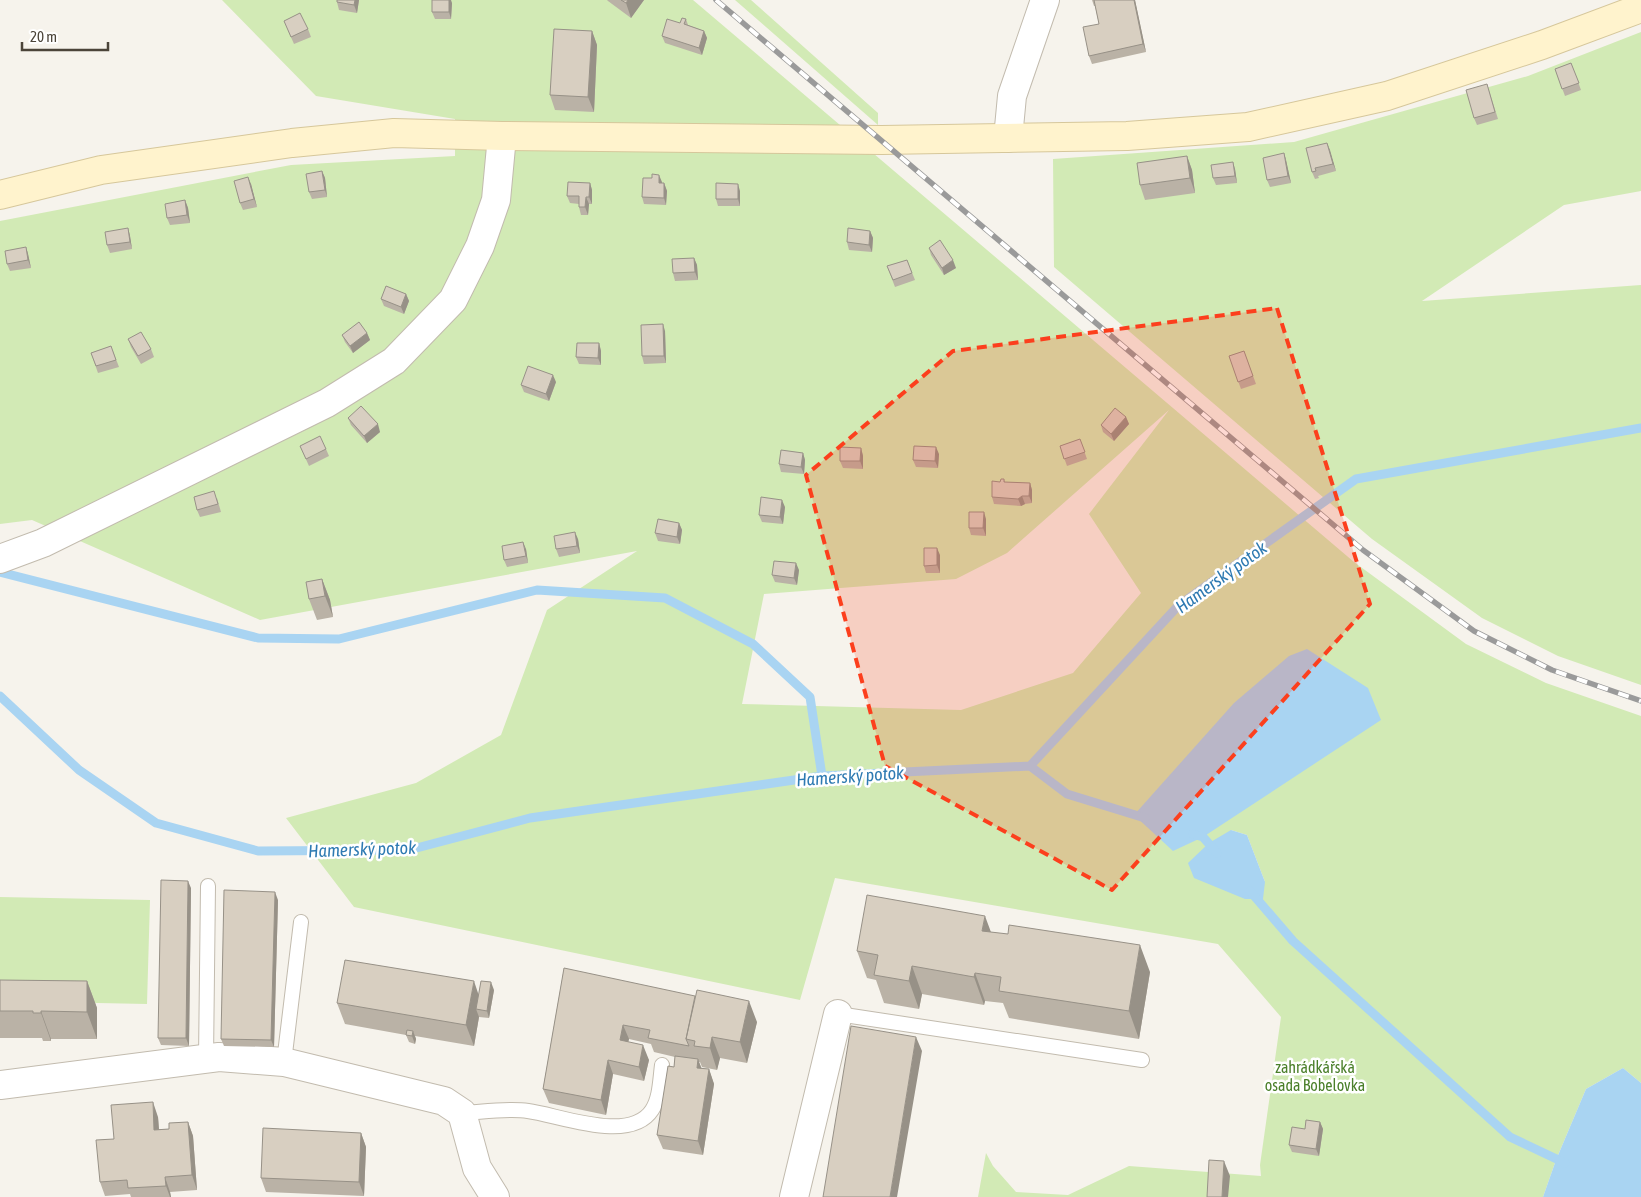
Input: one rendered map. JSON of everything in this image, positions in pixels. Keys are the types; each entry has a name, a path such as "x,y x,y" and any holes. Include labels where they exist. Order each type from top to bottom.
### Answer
{"street":[{"path":"1008,138 1012,96 1045,0"},
{"path":"0,195 101,170 292,143 394,133 872,140 1127,136 1248,127 1387,96 1542,44 1641,8"},
{"path":"0,559 43,543 327,403 394,361 453,300 480,246 496,200 502,136"},
{"path":"794,1197 838,1014"},
{"path":"0,1085 219,1057 284,1062 444,1101 462,1113 477,1168 494,1197"}],"lane":[{"path":"206,1059 208,886"},
{"path":"284,1062 301,922"},
{"path":"838,1014 1142,1060"},
{"path":"462,1113 527,1111 585,1124 619,1127 640,1122 652,1111 658,1095 662,1065"}],"highlighted area":[{"path":"1277,308 1370,604 1112,890 885,766 806,475 953,351"}],"green space":[{"name":"zahrádkářská osada Bobelovka","path":"222,0 693,0 1354,562 1466,644 1546,683 1641,716 1641,1083 1623,1068 1586,1089 1556,1160 1543,1197 978,1197 986,1153 993,1166 1016,1192 1068,1195 1129,1166 1261,1176 1260,1165 1281,1017 1218,944 835,878 800,1000 354,907 286,818 416,783 501,735 547,610 637,551 260,620 32,520 0,524 0,221 291,165 455,156 455,119 316,96","holes":["1169,410 1089,514 1141,593 1073,673 961,710 742,704 764,594 956,579 1007,553","1231,830 1247,835 1265,882"]},
{"path":"735,0 751,0 878,113 878,125"},
{"path":"1641,32 1641,191 1564,205 1422,301 1641,285 1641,685 1558,656 1482,618 1372,539 1054,267 1053,159 1294,142 1528,76"},
{"path":"0,897 150,900 147,1004 0,1001"}],"water":[{"path":"1307,649 1368,688 1381,720 1203,837 1173,851 1134,815 1234,703 1289,656"},
{"path":"1231,830 1247,835 1265,882 1263,899 1245,899 1194,878 1188,863 1209,843"},
{"path":"1623,1068 1641,1083 1641,1197 1543,1197 1556,1160 1586,1089"}],"building":[{"path":"337,0 355,0 354,5 337,2"},
{"path":"432,0 449,0 449,12 432,12"},
{"path":"1094,0 1134,0 1143,44 1089,56 1083,27 1099,24"},
{"path":"300,13 308,29 291,37 284,21"},
{"path":"682,18 686,19 684,24 704,31 699,48 662,36 667,19 680,23"},
{"path":"554,29 592,31 588,97 550,95"},
{"path":"1571,63 1579,83 1562,89 1555,69"},
{"path":"1487,84 1495,112 1474,118 1466,90"},
{"path":"1327,143 1333,164 1315,168 1316,171 1312,172 1306,148"},
{"path":"1284,153 1288,176 1267,180 1263,158"},
{"path":"1187,156 1190,178 1140,185 1137,163"},
{"path":"1233,162 1235,176 1213,178 1211,165"},
{"path":"322,171 325,190 309,192 306,174"},
{"path":"652,174 659,175 659,183 664,183 664,198 642,197 643,178 652,178"},
{"path":"248,177 254,199 240,203 234,181"},
{"path":"568,182 590,183 589,197 586,197 585,207 579,207 579,196 567,196"},
{"path":"716,183 738,184 738,199 716,199"},
{"path":"185,200 187,215 167,218 165,204"},
{"path":"128,228 130,242 107,245 105,232"},
{"path":"848,228 870,231 869,245 847,242"},
{"path":"940,240 953,260 942,268 929,248"},
{"path":"26,247 28,260 7,264 5,251"},
{"path":"694,258 695,272 673,273 672,259"},
{"path":"907,260 912,273 893,280 887,266"},
{"path":"386,286 406,294 401,307 381,299"},
{"path":"359,322 367,333 350,346 342,335"},
{"path":"663,324 664,356 642,356 641,325"},
{"path":"141,332 151,349 138,356 128,339"},
{"path":"577,343 599,343 598,358 576,357"},
{"path":"111,346 116,360 96,366 91,353"},
{"path":"1244,351 1253,376 1238,382 1229,356"},
{"path":"528,366 553,375 546,394 521,385"},
{"path":"361,406 378,424 364,436 348,418"},
{"path":"1115,408 1126,417 1111,434 1101,425"},
{"path":"320,436 326,449 306,459 300,446"},
{"path":"1080,439 1085,452 1064,459 1060,446"},
{"path":"914,446 936,447 935,461 913,460"},
{"path":"840,447 861,448 860,461 840,461"},
{"path":"781,450 803,453 801,467 779,464"},
{"path":"1001,479 1004,479 1004,482 1030,483 1029,496 1022,496 1018,499 992,497 992,481 1000,482"},
{"path":"214,491 218,504 197,510 194,497"},
{"path":"761,497 782,500 780,517 759,515"},
{"path":"969,512 984,512 983,528 969,528"},
{"path":"658,519 679,523 677,537 655,533"},
{"path":"575,532 577,546 556,549 554,536"},
{"path":"523,542 526,556 504,560 502,546"},
{"path":"924,548 937,548 937,565 924,566"},
{"path":"774,561 796,563 794,578 772,575"},
{"path":"322,579 325,596 309,599 306,582"},
{"path":"161,880 188,881 186,1038 158,1038"},
{"path":"224,890 275,892 271,1040 221,1039"},
{"path":"867,895 985,916 982,931 1008,934 1009,925 1140,945 1129,1011 999,991 1001,977 975,973 974,977 912,966 909,981 874,975 878,955 857,951"},
{"path":"345,960 474,981 466,1025 337,1003"},
{"path":"564,968 695,996 686,1039 689,1046 648,1038 650,1030 623,1025 620,1040 643,1045 639,1067 608,1060 601,1100 543,1089"},
{"path":"0,980 87,981 87,1012 41,1011 41,1013 33,1013 33,1011 0,1011"},
{"path":"481,981 491,982 487,1011 476,1009"},
{"path":"697,990 749,1001 740,1042 712,1037 710,1048 694,1046 695,1041 686,1039"},
{"path":"851,1026 916,1037 890,1197 823,1197"},
{"path":"407,1030 413,1031 412,1036 406,1035"},
{"path":"675,1056 698,1059 697,1068 709,1069 698,1141 657,1135 668,1066 674,1067"},
{"path":"153,1102 154,1130 169,1129 169,1123 188,1122 192,1175 165,1177 166,1186 128,1188 127,1180 100,1182 96,1140 114,1139 111,1105"},
{"path":"1306,1120 1320,1122 1316,1149 1289,1145 1292,1127 1305,1129"},
{"path":"263,1128 361,1133 359,1182 261,1178"},
{"path":"1209,1160 1224,1161 1222,1197 1207,1197"}],"waterway":[{"name":"Hamerský potok","path":"0,696 79,770 156,823 258,851 409,850 530,818 822,776 1030,766 1178,606 1356,479 1641,428"},
{"path":"0,572 258,638 339,639 537,590 665,598 753,644 810,697 822,776"},
{"path":"1030,766 1067,794 1145,818"},
{"path":"1193,834 1203,837 1217,853"},
{"path":"1250,891 1293,941 1510,1137 1565,1163"}],"railway":[{"path":"716,0 1363,550 1474,631 1552,670 1641,701"}]}
